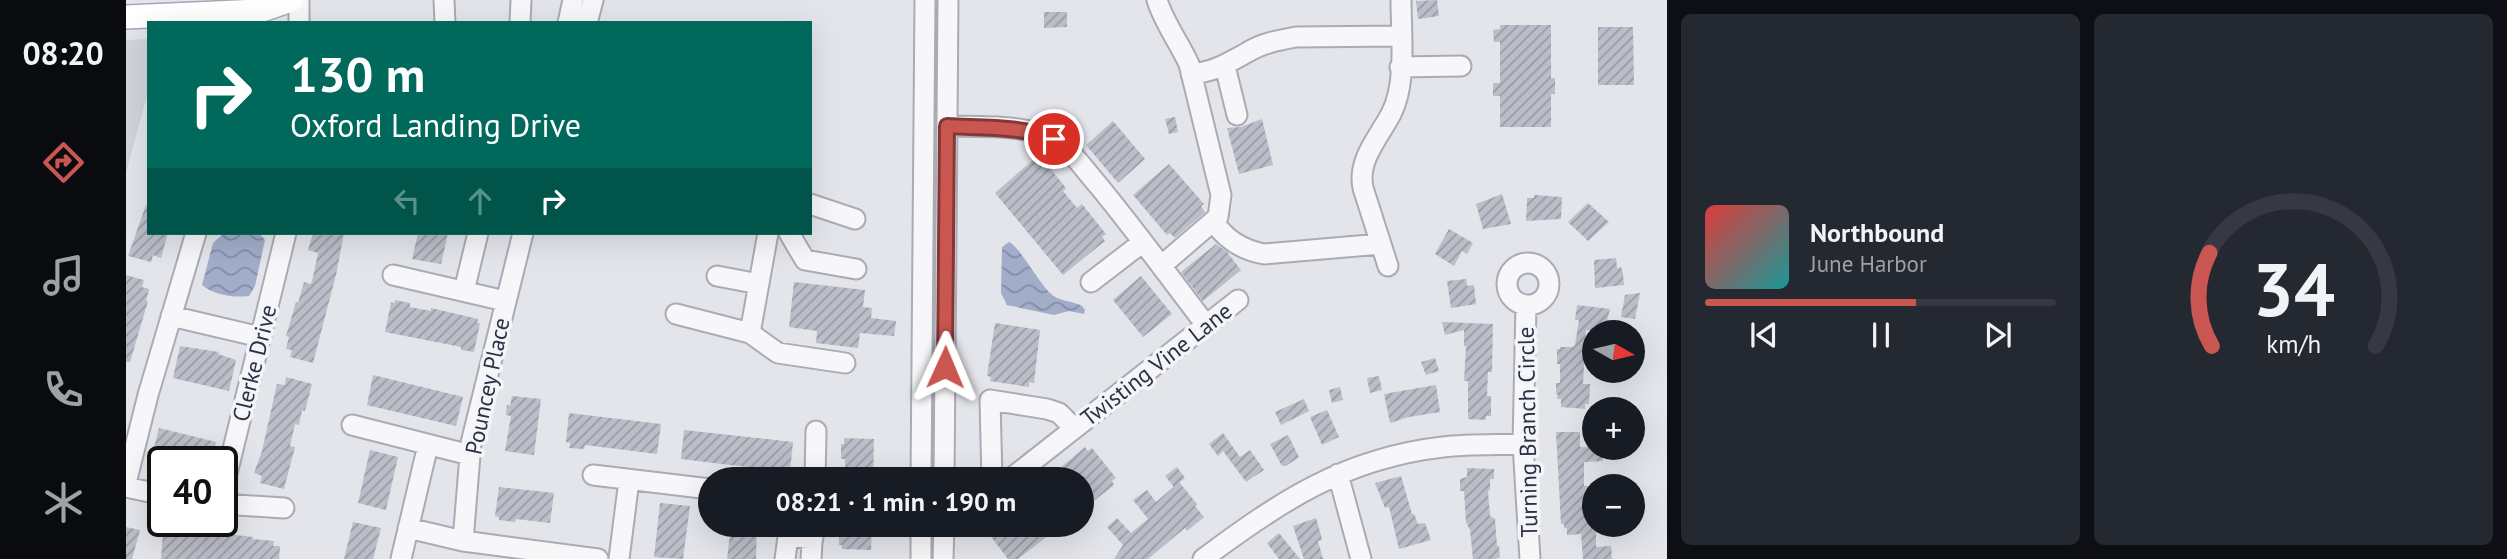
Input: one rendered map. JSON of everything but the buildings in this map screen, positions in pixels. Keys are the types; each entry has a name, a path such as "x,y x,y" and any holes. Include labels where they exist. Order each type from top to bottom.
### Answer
{"main road":[{"path":"126,17 259,11 291,0"}],"street":[{"path":"299,0 299,21"},
{"path":"444,0 445,21"},
{"path":"520,21 522,0"},
{"path":"568,21 573,0"},
{"path":"588,21 593,0"},
{"path":"921,467 925,0"},
{"path":"944,467 948,0"},
{"path":"1157,0 1180,44 1191,74 1221,195 1218,217 1214,222 1161,266"},
{"path":"1388,266 1363,188 1362,169 1363,162 1396,103 1400,84 1401,0"},
{"path":"1191,74 1224,66 1260,46 1296,37 1401,36"},
{"path":"1224,66 1237,115"},
{"path":"1400,67 1461,66"},
{"path":"947,126 1028,131 1054,139 1073,154 1206,325"},
{"path":"812,205 855,219"},
{"path":"1214,222 1231,242 1246,250 1264,254 1381,244"},
{"path":"147,491 126,485 195,235"},
{"name":"Clerke Drive","path":"234,446 286,235"},
{"path":"464,291 478,235"},
{"name":"Pouncey Place","path":"463,541 470,456 522,235"},
{"path":"750,333 768,235"},
{"path":"790,235 805,260 856,269"},
{"path":"1091,282 1143,242"},
{"path":"393,275 505,300"},
{"path":"717,276 759,284"},
{"name":"Twisting Vine Lane","path":"1025,467 1238,300"},
{"name":"Turning Branch Circle","path":"1526,305 1523,444 1530,559"},
{"path":"676,314 750,333 778,353 845,363"},
{"path":"171,316 260,337"},
{"name":"Twisting Vine Lane","path":"992,467 990,400 1048,409 1059,413 1074,428"},
{"path":"352,425 470,456"},
{"path":"815,467 816,431"},
{"path":"1203,559 1278,505 1309,487 1361,465 1440,447 1523,444"},
{"path":"401,559 428,445"},
{"path":"1338,474 1362,559"},
{"path":"593,475 698,488"},
{"path":"618,559 629,480"},
{"path":"238,505 284,508"},
{"path":"408,528 463,541 598,559"},
{"path":"785,559 788,537"},
{"path":"811,559 813,537"},
{"path":"921,537 921,559"},
{"path":"943,559 944,537"}],"shaded area":[{"path":"147,39 147,95 126,173 126,40"}],"water":[{"path":"222,235 261,235 265,240 255,286 249,296 224,295 202,285 213,243"},
{"path":"1009,242 1051,294 1082,306 1084,314 1069,311 1054,315 1007,305 1001,293 1002,247"}],"route":[{"path":"945,367 947,126 1037,132 1054,139"}]}
